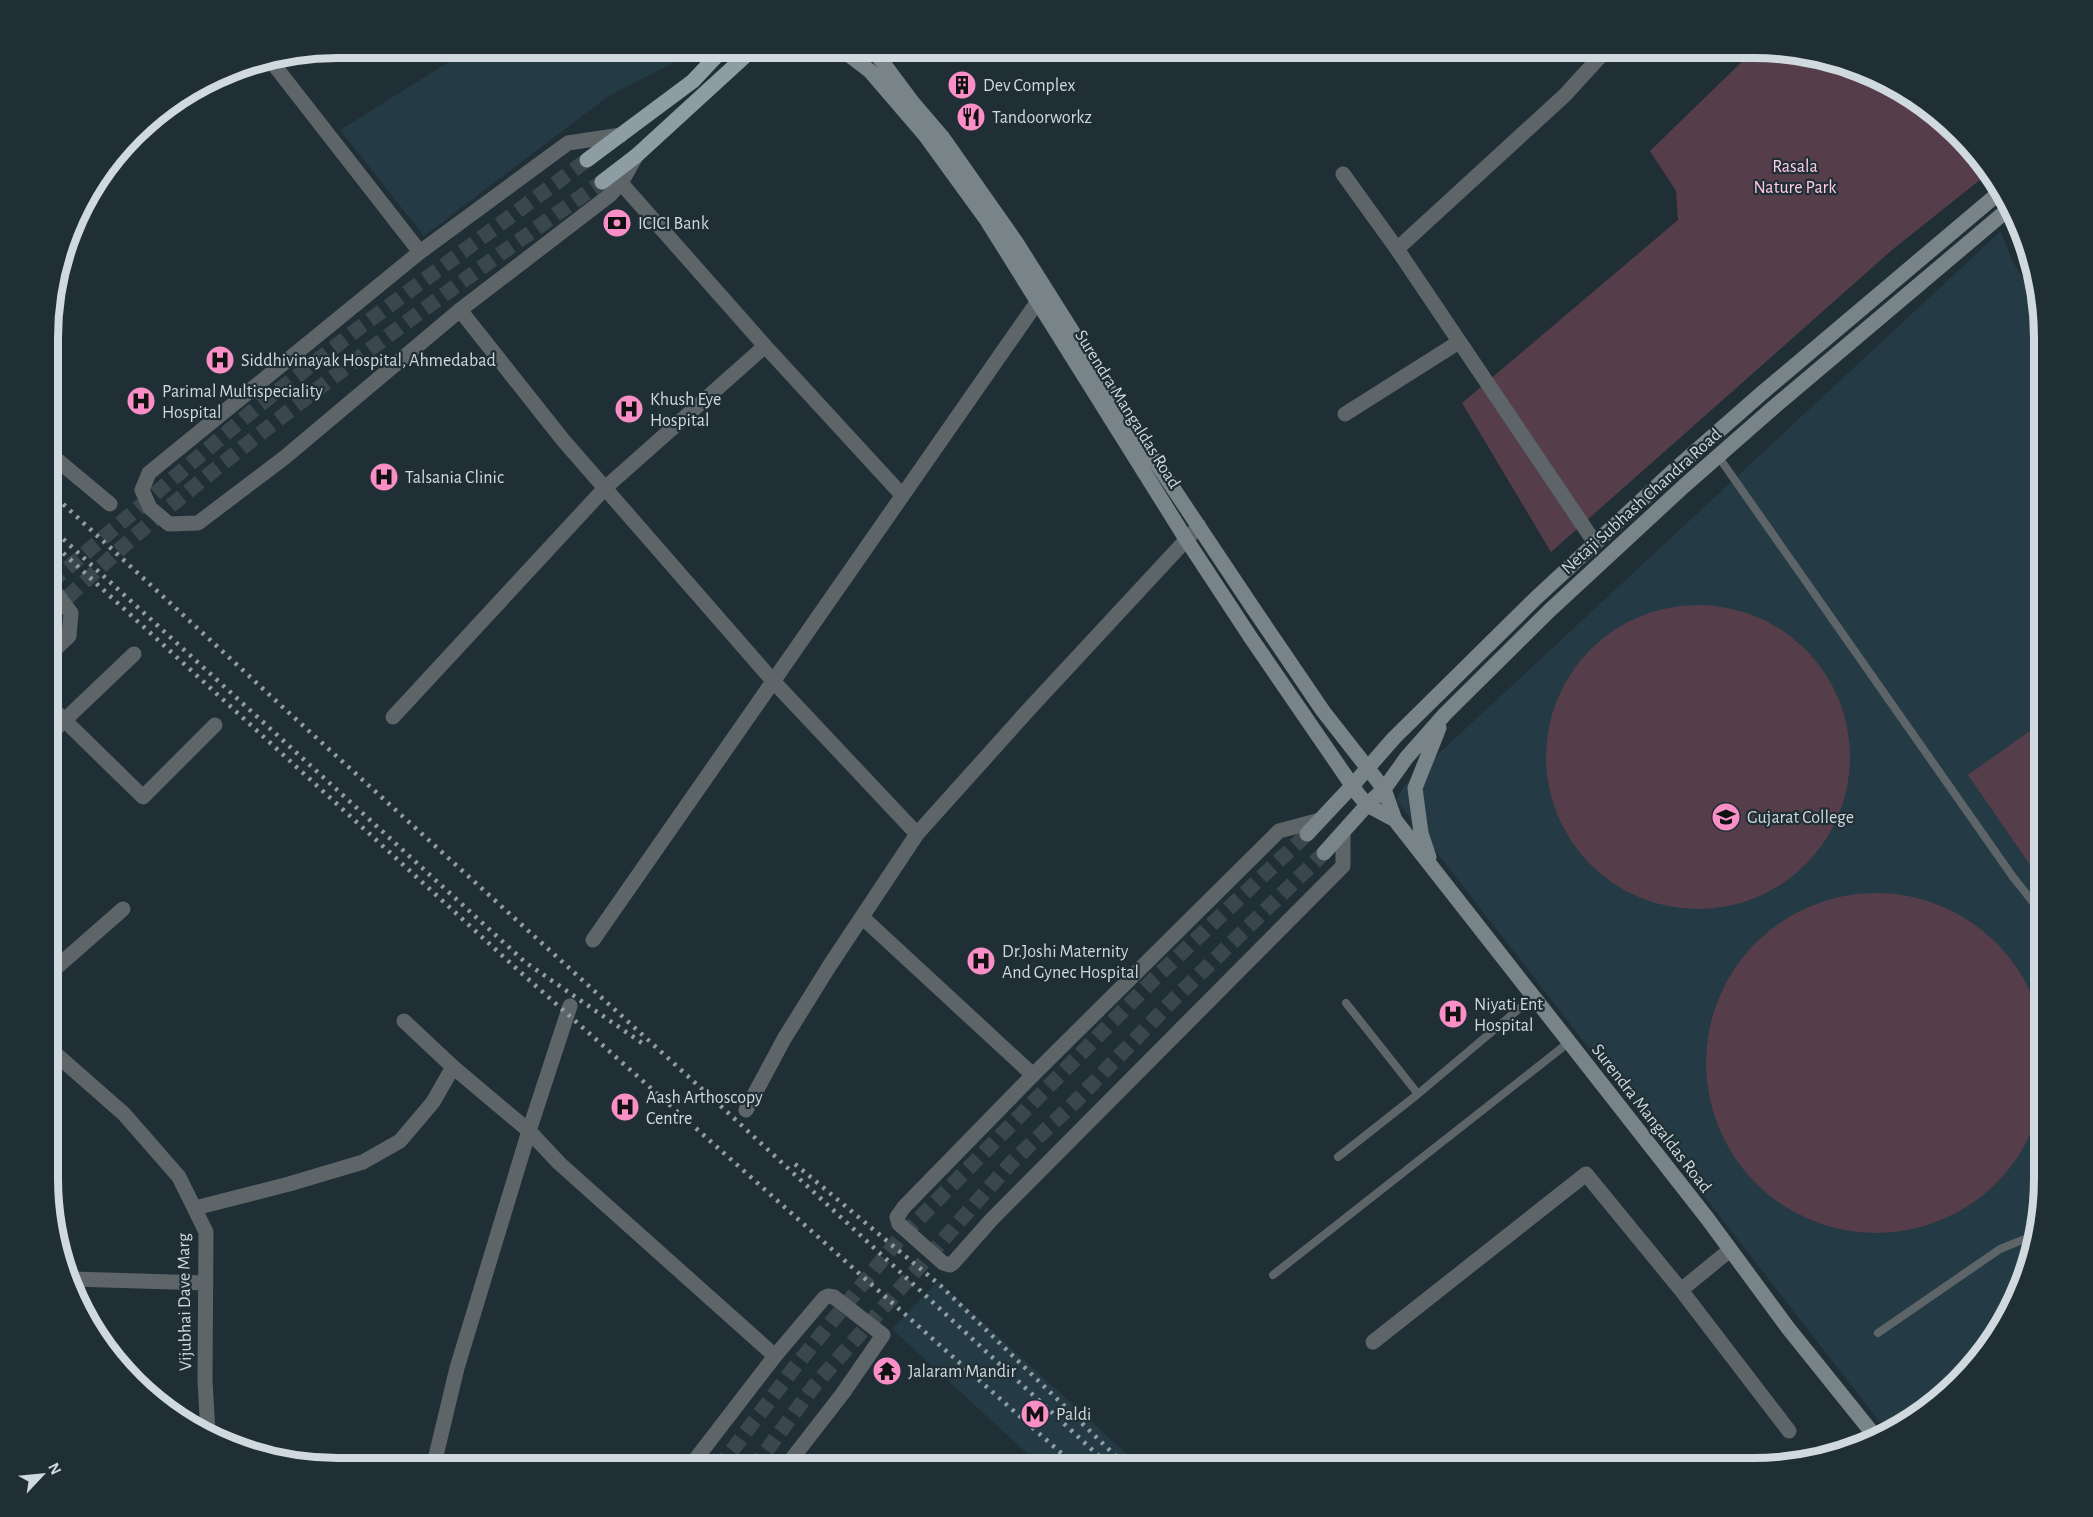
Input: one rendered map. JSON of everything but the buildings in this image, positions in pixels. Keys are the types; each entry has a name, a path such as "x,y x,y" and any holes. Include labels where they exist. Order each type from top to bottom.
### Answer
{"main road":[{"path":"587,160 693,81 715,58"},
{"path":"602,182 636,156 743,58"},
{"name":"Surendra Mangaldas Road","path":"853,58 870,71 925,135 986,219 1186,539 1251,638 1367,805"},
{"name":"Surendra Mangaldas Road","path":"879,58 943,138 1016,242 1137,434 1323,711 1384,789"},
{"name":"Netaji Subhash Chandra Road","path":"1307,834 1394,738 1595,543 1762,393 1995,196"},
{"name":"Netaji Subhash Chandra Road","path":"1324,853 1384,789 1407,757 1445,714 1549,611 1718,456 2004,212"},
{"path":"1434,872 1421,833 1415,788 1445,714"},
{"path":"1384,789 1395,820"},
{"path":"1367,805 1395,820"},
{"name":"Surendra Mangaldas Road","path":"1395,820 1730,1250 1788,1328 1872,1433"}],"street":[{"path":"1397,249 1565,95 1599,58"},
{"path":"275,66 420,252"},
{"path":"621,135 568,143 420,252 149,473 142,490 150,508 169,524 198,524 284,458 460,310 610,195 621,183 636,156"},
{"path":"1343,174 1397,249 1595,543"},
{"path":"621,183 765,346 902,495"},
{"path":"593,939 1038,301"},
{"path":"460,310 563,440 773,681 917,834"},
{"path":"1345,414 1459,342"},
{"path":"393,717 605,488 765,346"},
{"path":"58,461 110,504"},
{"path":"746,1110 784,1039 917,834 1199,526"},
{"path":"58,596 71,613 69,636 58,646"},
{"path":"58,728 134,654"},
{"path":"58,714 143,797 215,725"},
{"path":"1320,820 1279,831 1033,1075 898,1214 899,1224 946,1265 953,1263 992,1220 1343,866 1343,834"},
{"path":"58,966 123,909"},
{"path":"862,917 1033,1075"},
{"path":"435,1459 457,1368 529,1131 570,1006"},
{"path":"404,1021 453,1067 529,1131 559,1162 775,1356"},
{"name":"Vijubhai Dave Marg","path":"58,1057 124,1114 179,1177 206,1232 205,1380 208,1426"},
{"path":"195,1209 363,1162 400,1141 433,1102 453,1067"},
{"path":"1373,1342 1586,1174 1681,1290 1789,1431"},
{"path":"1681,1290 1730,1250"},
{"path":"77,1279 206,1283"},
{"path":"695,1459 775,1356 828,1296 834,1297 883,1335 843,1393 792,1459"}],"lane":[{"path":"1718,456 2013,877 2034,903"},
{"path":"1338,1156 1418,1094 1533,997"},
{"path":"1346,1003 1418,1094"},
{"path":"1273,1275 1568,1042"},
{"path":"1878,1333 2000,1249 2028,1238"}],"shaded area":[{"path":"455,58 679,58 607,97 424,236 340,130"},
{"name":"Gujarat College","path":"2001,231 2012,261 2029,287 2034,320 2034,1197 2025,1251 2006,1302 1977,1349 1939,1389 1925,1401 1883,1427 1396,800 1405,785"},
{"name":"Paldi","path":"938,1281 1132,1459 1033,1459 892,1329"}],"green space":[{"name":"Rasala Nature Park","path":"1746,58 1773,59 1809,64 1845,73 1894,96 1939,128 1965,154 1983,177 1892,250 1551,552 1462,403 1678,220 1676,191 1650,151"},
{"path":"1698,605 1728,608 1756,616 1783,630 1806,649 1825,672 1839,699 1847,727 1850,757 1847,787 1839,815 1825,842 1806,865 1783,884 1756,898 1728,906 1698,909 1668,906 1640,898 1613,884 1590,865 1571,842 1557,815 1549,787 1546,757 1549,727 1557,699 1571,672 1590,649 1613,630 1640,616 1668,608"},
{"path":"2034,728 2034,871 1968,775"},
{"path":"1859,893 1893,893 1941,906 1971,921 2008,955 2018,968 2033,998 2033,1128 2018,1158 1984,1195 1971,1205 1941,1220 1893,1233 1859,1233 1811,1220 1781,1205 1744,1171 1734,1158 1719,1128 1706,1080 1706,1046 1719,998 1734,968 1768,931 1781,921 1811,906"}],"tunnel":[{"path":"58,576 257,407 359,328 587,160"},
{"path":"58,606 148,525 270,426 434,302 602,182"},
{"path":"726,1459 794,1368 900,1238 1154,979 1307,834"},
{"path":"760,1459 814,1386 1011,1163 1073,1104 1173,1000 1324,853"}],"railway":[{"path":"58,499 1102,1459"},
{"path":"58,534 525,962 642,1043"},
{"path":"58,548 518,970 1068,1459"},
{"path":"795,1164 941,1286 1119,1459"}],"place":[{"name":"Dev Complex","path":"962,85"},
{"name":"Tandoorworkz","path":"971,117"},
{"name":"ICICI Bank","path":"617,223"},
{"name":"Siddhivinayak Hospital, Ahmedabad","path":"220,360"},
{"name":"Parimal Multispeciality Hospital","path":"141,401"},
{"name":"Khush Eye Hospital","path":"629,409"},
{"name":"Talsania Clinic","path":"384,477"},
{"name":"Gujarat College","path":"1726,817"},
{"name":"Dr.Joshi Maternity And Gynec Hospital","path":"981,961"},
{"name":"Niyati Ent Hospital","path":"1453,1014"},
{"name":"Aash Arthoscopy Centre","path":"625,1107"},
{"name":"Jalaram Mandir","path":"887,1371"},
{"name":"Paldi","path":"1035,1414"}]}
